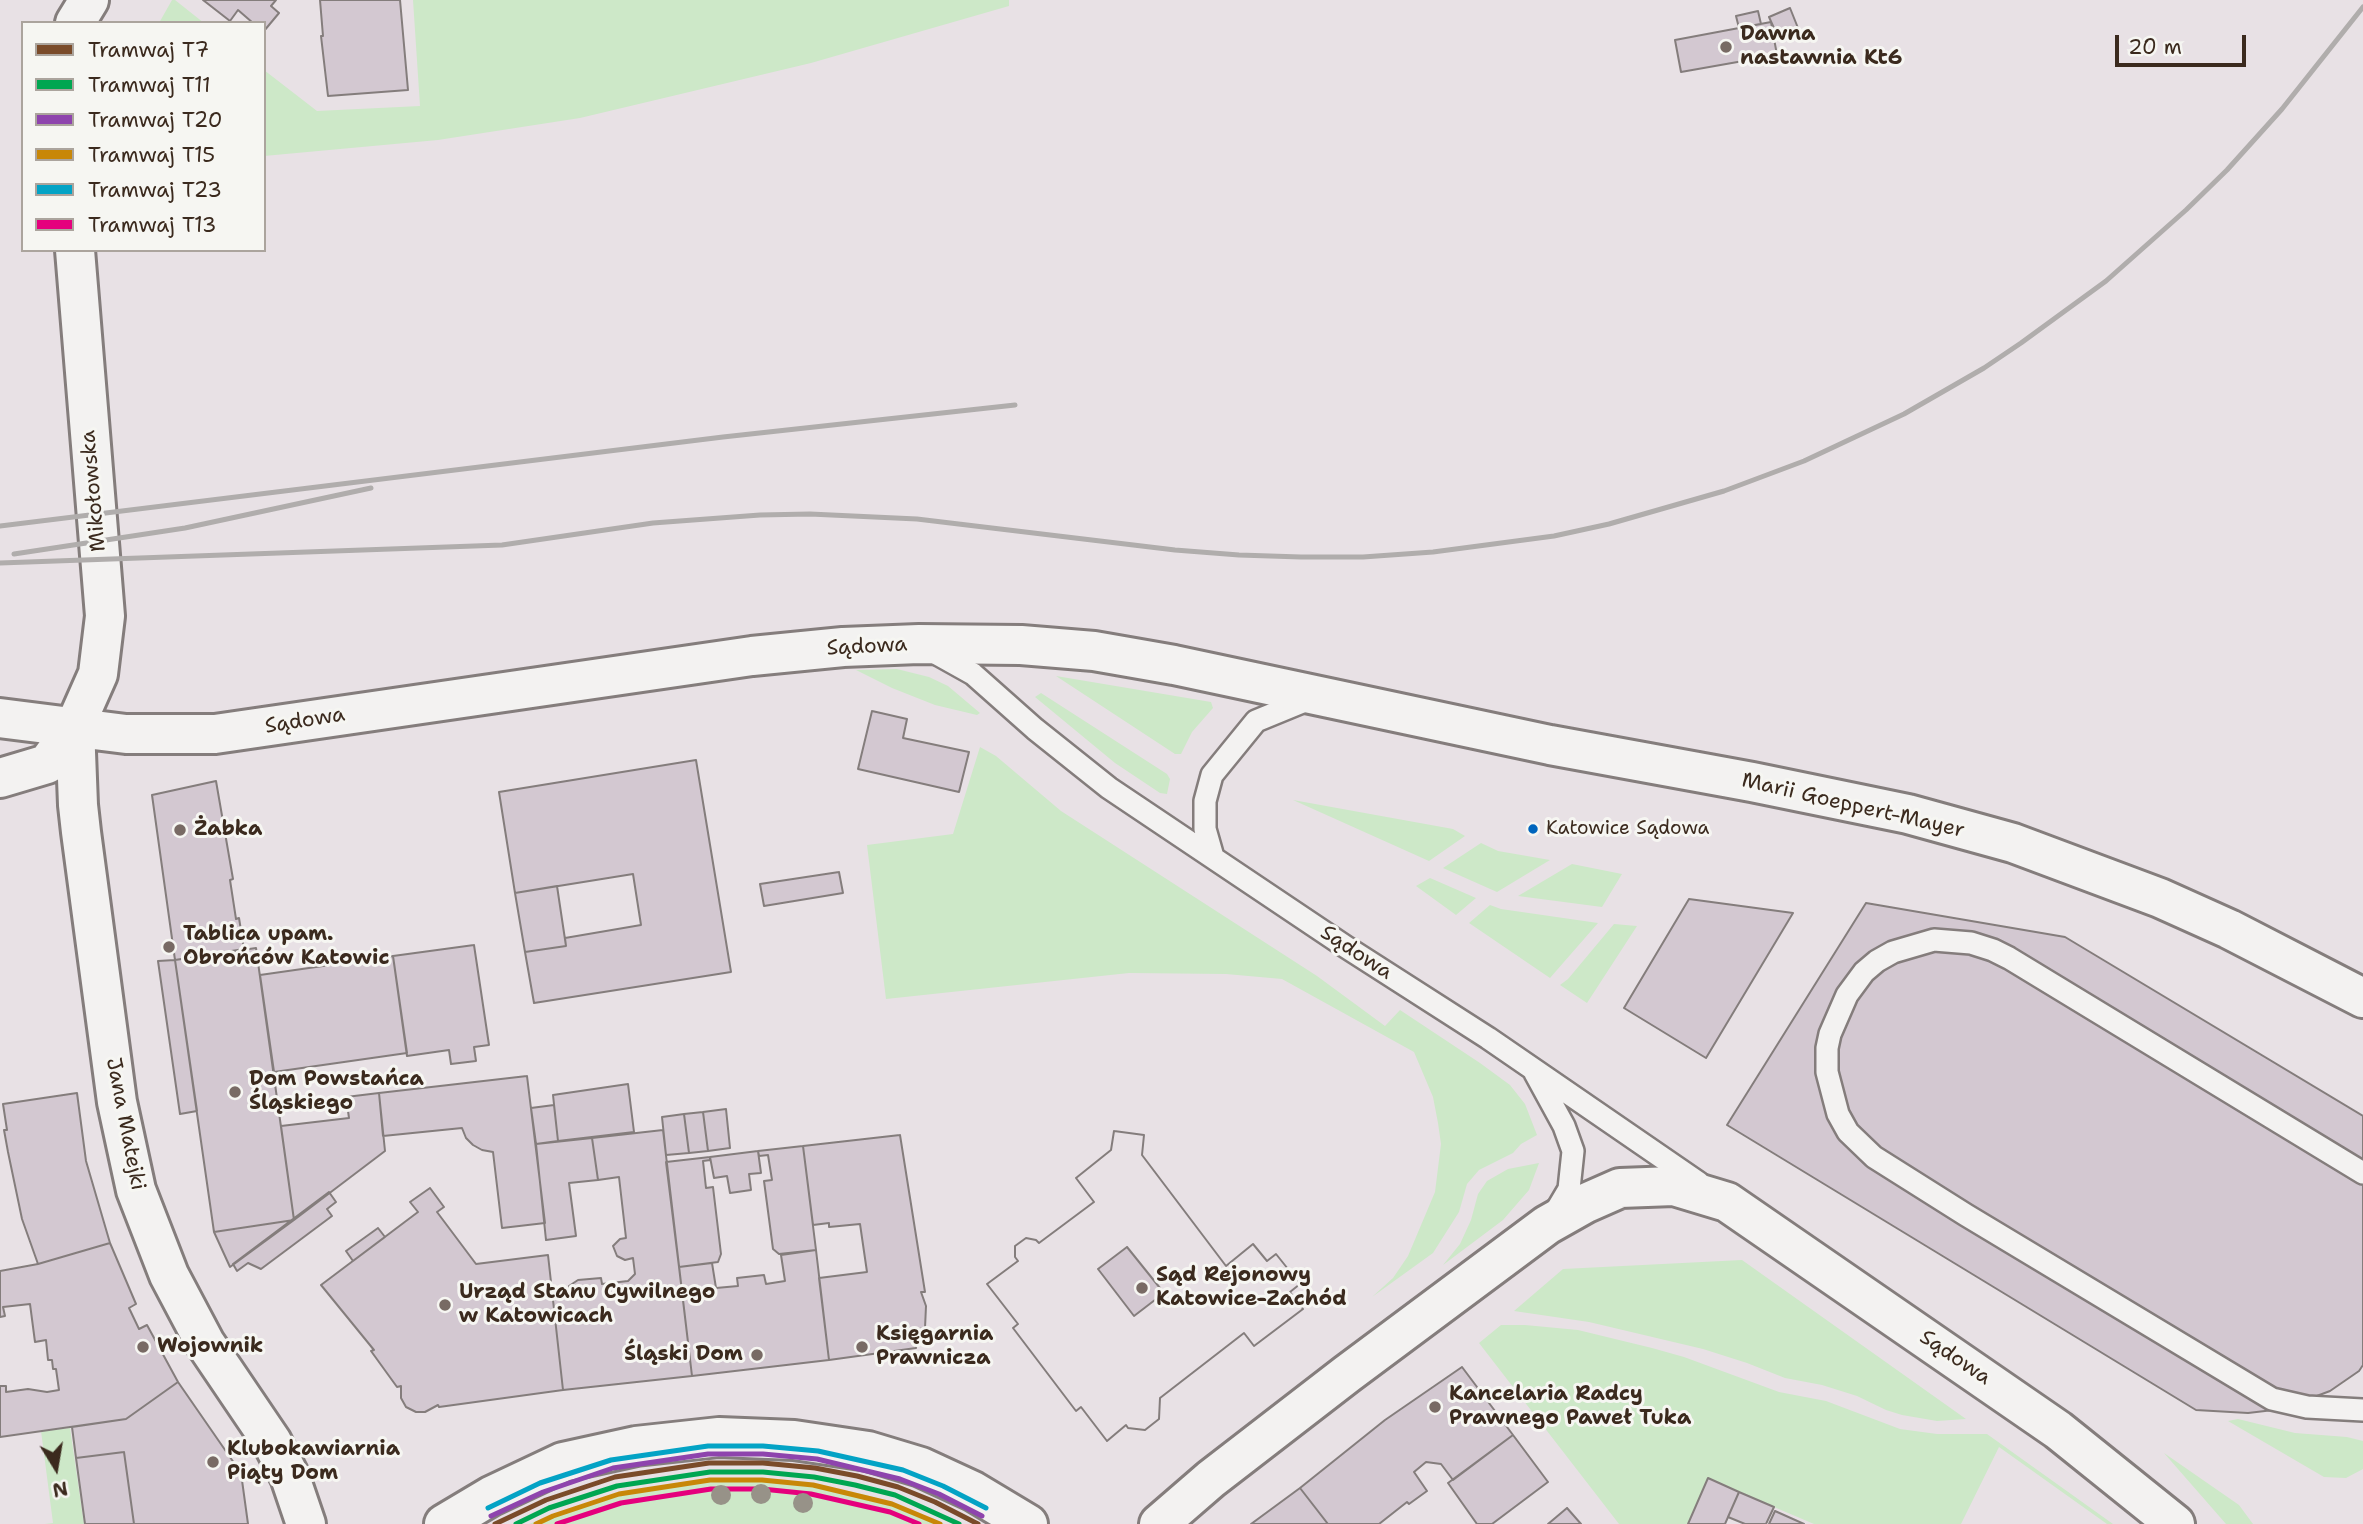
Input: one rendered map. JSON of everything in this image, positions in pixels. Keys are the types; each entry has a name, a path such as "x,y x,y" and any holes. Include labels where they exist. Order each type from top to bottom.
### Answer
{"street":[{"path":"76,21 89,0"},
{"name":"Mikołowska","path":"75,252 105,616 98,674 75,726"},
{"name":"Sądowa","path":"0,718 126,734 215,734 752,656 843,647 919,644"},
{"name":"Marii Goeppert-Mayer","path":"919,644 1021,645 1094,651 1174,665 1550,745 1908,814 2013,844 2160,898 2229,929 2363,998"},
{"path":"0,778 47,764 75,726"},
{"name":"Jana Matejki","path":"75,726 81,832 117,1102 132,1177 169,1275 205,1343 272,1442 290,1477 306,1524"},
{"name":"Sądowa","path":"1159,1524 1211,1479 1336,1382 1547,1225 1620,1188 1674,1186 1727,1202 2046,1422 2175,1524"},
{"path":"444,1524 491,1496 563,1462 636,1446 719,1437 793,1440 868,1451 921,1467 974,1491 1028,1524"}],"lane":[{"name":"Sądowa","path":"919,644 974,674 1035,729 1109,788 1532,1068 1727,1202"},
{"path":"1213,857 1205,829 1205,801 1212,775 1256,721 1317,696"},
{"path":"2363,1173 2009,958 1971,943 1934,940 1893,952 1877,961 1864,972 1847,995 1830,1034 1827,1072 1838,1114 1848,1132 1874,1157 1966,1216 2272,1399 2307,1408 2363,1410"},
{"name":"Sądowa","path":"1532,1068 1564,1126 1573,1152 1569,1189 1547,1225"}],"green space":[{"path":"172,0 175,0 201,21 160,21"},
{"path":"413,0 1009,0 1009,6 811,63 580,118 438,140 266,156 266,72 317,111 420,106"},
{"path":"897,669 929,677 948,686 980,713 977,715 935,705 856,670"},
{"path":"1056,676 1211,702 1213,708 1192,732 1181,754 1175,754"},
{"path":"1041,693 1167,774 1170,779 1167,794 1160,793 1115,763 1035,697"},
{"path":"980,747 996,756 1061,811 1317,976 1385,1026 1400,1010 1510,1085 1525,1104 1537,1135 1521,1144 1513,1153 1479,1170 1467,1184 1459,1212 1433,1253 1372,1297 1393,1278 1408,1256 1435,1192 1441,1144 1438,1123 1433,1097 1414,1052 1282,979 1226,974 1129,973 886,999 867,845 953,834"},
{"path":"1293,800 1453,829 1465,836 1429,861"},
{"path":"1481,843 1498,851 1550,860 1497,892 1443,868"},
{"path":"1572,864 1622,874 1602,907 1518,896"},
{"path":"1430,878 1476,898 1456,915 1416,886"},
{"path":"1490,905 1501,909 1598,923 1550,978 1469,923"},
{"path":"1614,924 1637,926 1587,1003 1560,985"},
{"path":"1539,1163 1529,1190 1503,1220 1443,1265 1460,1244 1471,1220 1478,1194 1487,1181 1508,1169"},
{"path":"1742,1260 1966,1419 1937,1421 1902,1415 1857,1396 1822,1385 1785,1378 1703,1349 1589,1322 1514,1311 1563,1269"},
{"path":"1501,1325 1578,1330 1652,1348 1779,1392 1826,1401 1900,1429 1937,1434 1987,1434 2113,1524 2107,1524 1999,1447 1961,1524 1814,1524 1708,1479 1688,1524 1619,1524 1479,1343"},
{"path":"2238,1419 2295,1433 2347,1437 2363,1441 2363,1469 2346,1478 2324,1477 2228,1421"},
{"path":"70,1428 84,1524 45,1524 53,1523 41,1431"},
{"path":"2164,1453 2239,1505 2253,1524 2226,1524"},
{"path":"724,1479 792,1481 867,1495 945,1524 529,1524 612,1496 674,1483"}],"building":[{"path":"203,0 276,0 271,6 279,13 266,29 266,21 251,21 238,10 230,21"},
{"path":"320,0 400,0 408,90 328,96"},
{"path":"1790,8 1798,28 1778,37 1769,17"},
{"path":"1758,11 1761,24 1739,28 1736,16"},
{"name":"Dawna nastawnia Kt6","path":"1771,22 1777,55 1681,72 1675,40"},
{"path":"872,711 907,719 903,738 969,752 959,792 858,769"},
{"path":"696,760 731,972 534,1003 525,952 566,946 565,938 641,925 633,874 515,893 499,792"},
{"path":"216,781 233,879 230,880 236,919 239,918 244,949 175,960 152,795"},
{"path":"839,872 843,893 764,906 760,884"},
{"path":"557,886 566,946 525,952 515,893"},
{"path":"1689,899 1793,913 1706,1058 1624,1008"},
{"path":"1866,903 2065,937 2363,1116 2363,1365 2359,1371 2330,1391 2282,1409 2248,1413 2196,1410 1727,1125"},
{"path":"474,945 489,1045 474,1047 476,1061 451,1064 449,1050 407,1056 393,956"},
{"name":"Dom Powstańca Śląskiego","path":"256,948 294,1220 214,1232 175,960"},
{"path":"393,956 407,1053 274,1072 260,975"},
{"path":"175,960 197,1111 180,1114 158,961"},
{"path":"527,1076 545,1223 502,1228 493,1152 473,1145 462,1128 383,1136 379,1093"},
{"path":"628,1084 634,1132 558,1141 553,1095"},
{"path":"77,1093 86,1161 110,1243 38,1264 22,1219 4,1130 7,1130 3,1104"},
{"path":"379,1093 385,1151 294,1220 281,1126 349,1118 346,1097"},
{"path":"554,1105 558,1141 536,1144 531,1108"},
{"path":"726,1109 730,1148 708,1151 703,1112"},
{"path":"703,1112 708,1151 689,1153 684,1114"},
{"path":"684,1114 689,1153 666,1155 662,1117"},
{"path":"663,1130 692,1376 563,1390 552,1291 570,1289 569,1286 578,1280 601,1278 602,1284 628,1281 635,1274 633,1258 625,1260 617,1256 613,1246 620,1239 626,1238 619,1177 598,1180 592,1138"},
{"name":"Sąd Rejonowy Katowice-Zachód","path":"1114,1131 1144,1135 1142,1155 1226,1266 1253,1244 1267,1261 1276,1254 1300,1284 1290,1292 1303,1309 1254,1346 1244,1333 1160,1398 1159,1419 1145,1430 1128,1428 1126,1425 1107,1441 1081,1407 1076,1411 1013,1328 1018,1324 987,1284 1018,1261 1015,1257 1015,1246 1026,1238 1039,1243 1094,1202 1076,1178 1111,1150","holes":["1127,1247 1164,1293 1134,1316 1098,1269"]},
{"name":"Sąd Rejonowy Katowice-Zachód","path":"1114,1131 1144,1135 1142,1155 1226,1266 1253,1244 1267,1261 1276,1254 1300,1284 1290,1292 1303,1309 1254,1346 1244,1333 1160,1398 1159,1419 1145,1430 1128,1428 1126,1425 1107,1441 1081,1407 1076,1411 1013,1328 1018,1324 987,1284 1018,1261 1015,1257 1015,1246 1026,1238 1039,1243 1094,1202 1076,1178 1111,1150"},
{"path":"900,1135 925,1292 921,1292 926,1306 925,1328 914,1330 916,1348 829,1360 819,1278 867,1272 860,1224 829,1227 829,1223 813,1225 803,1146"},
{"path":"592,1138 598,1180 569,1183 576,1236 546,1240 536,1144"},
{"path":"803,1146 816,1250 779,1254 773,1249 764,1181 772,1180 768,1155 759,1156 758,1151"},
{"path":"758,1151 761,1173 749,1174 751,1190 730,1193 727,1176 714,1178 710,1157"},
{"path":"710,1157 710,1160 703,1161 706,1188 713,1187 721,1254 718,1262 679,1267 666,1162"},
{"name":"Urząd Stanu Cywilnego w Katowicach","path":"430,1188 444,1207 437,1212 476,1264 548,1255 563,1390 439,1407 438,1405 425,1412 416,1412 406,1407 401,1398 401,1386 397,1387 371,1351 374,1350 321,1285 418,1212 410,1202"},
{"path":"329,1192 336,1202 327,1209 332,1216 261,1269 248,1263 237,1271 233,1264"},
{"path":"294,1220 230,1267 214,1232"},
{"path":"378,1228 385,1237 353,1261 346,1251"},
{"path":"110,1243 136,1304 129,1308 139,1329 147,1325 178,1382 126,1419 0,1437 0,1386 6,1386 6,1392 28,1389 47,1392 59,1390 56,1369 53,1369 52,1360 48,1360 46,1340 35,1342 30,1304 3,1307 5,1316 0,1317 0,1271 38,1264"},
{"path":"816,1250 829,1360 692,1376 679,1267 712,1263 716,1288 738,1286 737,1278 764,1275 766,1284 785,1281 781,1255"},
{"path":"1462,1367 1513,1435 1453,1480 1441,1464 1426,1462 1414,1472 1427,1491 1409,1504 1407,1502 1379,1524 1328,1524 1300,1488 1385,1420"},
{"path":"178,1382 241,1473 248,1524 134,1524 124,1452 76,1458 72,1427 126,1419"},
{"path":"1513,1435 1548,1482 1492,1524 1477,1524 1448,1483"},
{"path":"124,1452 134,1524 85,1524 76,1458"},
{"path":"1708,1478 1739,1492 1725,1524 1688,1524"},
{"path":"1300,1488 1328,1524 1251,1524"},
{"path":"1739,1492 1774,1507 1766,1524 1745,1524 1728,1517"},
{"path":"1567,1508 1581,1524 1548,1524"},
{"path":"1775,1511 1804,1524 1769,1524"}],"railway":[{"path":"0,563 502,545 653,523 760,515 810,514 917,519 1175,550 1301,557 1363,557 1433,552 1554,536 1609,524 1724,491 1804,461 1904,414 1984,368 2021,343 2106,281 2227,170 2282,109 2363,7"},
{"path":"0,526 723,437 1015,405"},
{"path":"14,554 185,528 371,488"}],"tram line":[{"name":"T23","path":"488,1508 540,1483 611,1460 708,1446 763,1446 818,1451 903,1470 943,1486 986,1508"},
{"name":"T20","path":"491,1516 543,1492 613,1468 708,1454 763,1454 817,1459 900,1479 939,1494 982,1516"},
{"name":"T7","path":"495,1524 546,1500 615,1477 709,1463 763,1463 815,1468 857,1476 898,1487 978,1524"},
{"name":"T11","path":"516,1524 549,1508 617,1486 710,1472 763,1472 814,1477 855,1485 895,1495 959,1524"},
{"name":"T15","path":"536,1524 619,1494 710,1480 762,1480 813,1485 892,1504 940,1524"},
{"name":"T13","path":"557,1524 621,1503 711,1489 762,1489 811,1494 890,1512 919,1524"}],"place":[{"name":"Dawna nastawnia Kt6","path":"1726,47"},
{"name":"Katowice Sądowa","path":"1533,829"},
{"name":"Żabka","path":"180,830"},
{"name":"Tablica upam. Obrońców Katowic","path":"169,947"},
{"name":"Dom Powstańca Śląskiego","path":"235,1092"},
{"name":"Sąd Rejonowy Katowice-Zachód","path":"1142,1288"},
{"name":"Urząd Stanu Cywilnego w Katowicach","path":"445,1305"},
{"name":"Wojownik","path":"143,1347"},
{"name":"Księgarnia Prawnicza","path":"862,1347"},
{"name":"Śląski Dom","path":"757,1355"},
{"name":"Kancelaria Radcy Prawnego Paweł Tuka","path":"1435,1407"},
{"name":"Klubokawiarnia Piąty Dom","path":"213,1462"}]}
